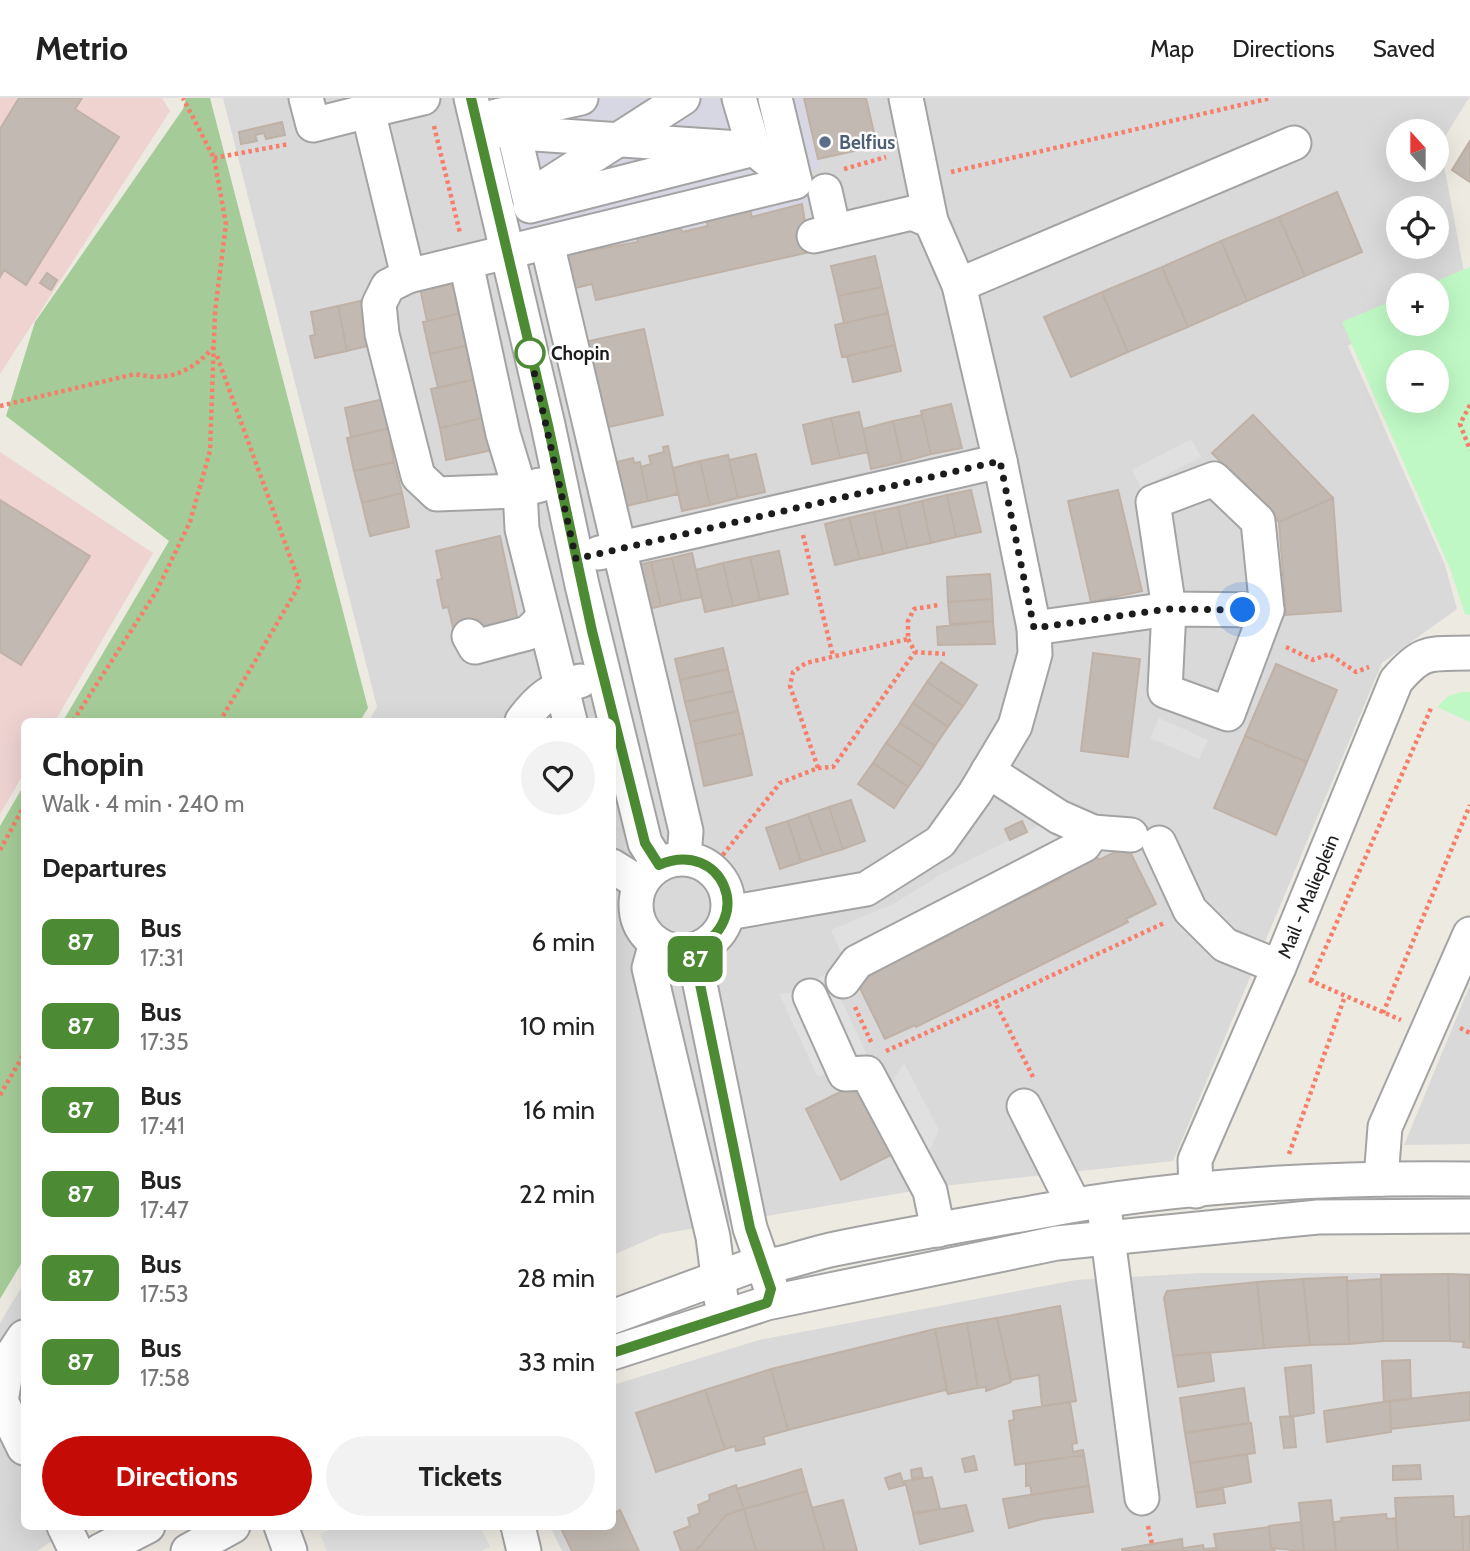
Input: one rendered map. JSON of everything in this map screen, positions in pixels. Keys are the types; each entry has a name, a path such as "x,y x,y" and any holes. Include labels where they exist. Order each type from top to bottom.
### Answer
{"street":[{"path":"495,116 581,98"},
{"path":"506,253 529,202 683,98"},
{"path":"739,98 754,149"},
{"path":"775,98 810,186 824,234 912,213 931,220"},
{"path":"728,913 866,889 940,842 1015,726 1035,654 1034,628 1000,461 958,285 931,220 906,98"},
{"path":"310,111 428,111"},
{"path":"368,111 408,276"},
{"path":"495,116 621,140 754,149 810,186"},
{"path":"495,116 529,202"},
{"path":"495,116 506,253 614,718"},
{"path":"958,285 1294,144"},
{"path":"529,202 754,149"},
{"path":"560,480 520,490 437,494 418,476 382,334 379,304 388,286 408,276 466,262 810,186"},
{"path":"547,243 686,831 674,869 636,900 637,917 644,932 656,943 680,951 693,950 709,943 722,930 728,913 728,897 722,881 674,869 616,866"},
{"path":"466,262 503,434 520,490 522,529 569,718"},
{"path":"576,559 1000,461"},
{"path":"1214,479 1258,521 1268,610 1228,714 1165,691 1168,609 1153,502 1214,479"},
{"path":"1034,628 1168,609 1268,610"},
{"path":"469,636 475,647 528,633 544,617"},
{"name":"Mail - Malieplein","path":"1196,1191 1195,1160 1279,967 1395,681 1411,663 1425,654 1470,653"},
{"path":"524,718 537,700 561,685 603,676"},
{"path":"549,718 561,685"},
{"path":"616,728 645,843 674,869"},
{"path":"988,771 1059,817 1093,832 1145,839 1191,910 1225,945 1279,967"},
{"path":"843,981 857,962 1084,845 1093,832"},
{"path":"1381,1179 1385,1127 1470,934"},
{"path":"656,943 649,968 713,1237 720,1298 733,1313"},
{"path":"693,950 750,1228 771,1289 767,1303"},
{"path":"810,996 845,1074 867,1073 930,1191 938,1230"},
{"path":"1031,1097 1108,1237 1142,1498"},
{"path":"616,1316 748,1267 762,1268 829,1251 1089,1203 1196,1191 1381,1179 1470,1179"},
{"path":"616,1352 767,1303 1057,1243 1318,1217 1470,1216"},
{"path":"21,1342 8,1361 1,1401 21,1442"},
{"path":"66,1530 76,1551"},
{"path":"100,1551 140,1530"},
{"path":"188,1551 226,1530"},
{"path":"282,1530 290,1551"},
{"path":"519,1530 524,1551"}],"path":[{"path":"75,718 156,592 190,522 210,451 215,312 226,224 214,158 183,98"},
{"path":"810,186 1271,98"},
{"path":"214,158 287,146 310,111"},
{"path":"428,111 466,262"},
{"path":"0,406 135,373 152,378 188,371 215,349"},
{"path":"215,349 300,584 222,718"},
{"path":"1470,405 1460,425 1470,450"},
{"path":"797,508 833,656"},
{"path":"915,652 908,639 908,621 914,609 939,605"},
{"path":"818,768 790,686 793,672 806,663 908,639"},
{"path":"674,869 780,783 818,768 833,766 915,652"},
{"path":"915,652 945,654"},
{"path":"1301,655 1313,660 1329,654 1356,672"},
{"path":"1311,981 1432,706"},
{"path":"1279,967 1383,1013 1470,805"},
{"path":"0,850 21,812"},
{"path":"843,981 876,1052 888,1051 1191,910"},
{"path":"1289,1155 1345,996"},
{"path":"995,1002 1031,1097"},
{"path":"0,1095 21,1059"}],"shaded area":[{"path":"0,98 162,98 170,111 0,374"},
{"path":"223,98 1469,98 1449,130 1449,119 1386,119 1386,182 1447,182 1465,277 1449,282 1449,273 1386,273 1386,323 1348,346 1445,565 1457,609 1382,663 1173,1161 943,1186 661,1234 616,1254 616,718 371,718 377,707"},
{"path":"489,98 804,98 820,168 808,171 814,202 752,217 750,210 707,220 708,226 682,232 680,226 638,242 531,262 514,216"},
{"path":"1191,439 1201,457 1141,488 1132,470"},
{"path":"0,452 153,553 57,718 21,718 21,778 0,814"},
{"path":"1159,718 1208,740 1199,759 1150,738"},
{"path":"1057,817 1067,837 842,954 831,930 895,903 945,872"},
{"path":"829,973 867,1055 818,1077 779,994 806,991 810,982"},
{"path":"1470,985 1470,1144 1404,1145"},
{"path":"904,1063 939,1130 926,1158 889,1086"},
{"path":"1202,1273 1470,1273 1470,1551 562,1551 552,1530 616,1530 616,1384 759,1340 1076,1280"},
{"path":"21,1288 21,1530 69,1530 37,1551 0,1551 0,1323"},
{"path":"329,1530 482,1530 490,1547 481,1551 327,1551 320,1534"}],"green space":[{"path":"186,98 210,98 368,708 362,718 65,718 169,541 6,416 35,322 183,109"},
{"path":"1470,267 1470,615 1465,614 1451,571 1342,322 1386,303 1386,336 1449,336 1449,276"},
{"path":"1470,692 1470,722 1437,707 1448,696"},
{"path":"21,790 21,1264 0,1299 0,826"}],"building":[{"path":"19,98 82,98 75,109 119,137 26,285 4,270 0,277 0,129"},
{"path":"804,98 866,98 877,146 818,159"},
{"path":"282,122 285,135 266,139 264,133 255,135 257,141 241,144 239,132"},
{"path":"1470,141 1470,182 1452,170"},
{"path":"1337,192 1362,252 1305,276 1279,217"},
{"path":"802,204 810,252 596,300 592,284 567,290 559,256 638,242 637,236 680,225 682,232 708,226 706,219 750,210 752,217"},
{"path":"1279,217 1305,276 1247,301 1221,241"},
{"path":"1221,241 1247,301 1188,327 1162,267"},
{"path":"875,256 882,287 838,296 831,266"},
{"path":"1162,267 1188,327 1128,352 1102,292"},
{"path":"47,273 57,280 51,290 40,283"},
{"path":"458,279 466,312 427,321 420,288"},
{"path":"882,287 888,313 844,323 838,296"},
{"path":"1102,292 1128,352 1071,377 1044,317"},
{"path":"365,300 375,344 347,351 338,306"},
{"path":"338,306 347,351 315,358 310,336 315,335 311,312"},
{"path":"466,312 473,344 430,354 423,322"},
{"path":"888,313 895,345 842,357 835,325"},
{"path":"644,329 663,415 599,429 580,343"},
{"path":"473,344 481,378 438,388 430,354"},
{"path":"895,345 901,371 853,382 847,356"},
{"path":"481,378 490,416 440,428 431,389"},
{"path":"388,398 395,427 351,437 345,408"},
{"path":"951,404 962,448 931,454 921,411"},
{"path":"859,412 868,452 840,458 831,418"},
{"path":"922,415 931,454 902,462 893,421"},
{"path":"1253,415 1333,498 1279,522 1212,453"},
{"path":"490,416 497,449 446,460 440,428"},
{"path":"831,418 840,458 812,464 803,425"},
{"path":"893,421 902,462 871,469 863,429"},
{"path":"395,427 398,440 390,442 394,462 354,471 347,438"},
{"path":"668,446 678,494 648,501 641,467 651,464 649,456 664,452 663,447"},
{"path":"756,454 765,492 738,498 729,460"},
{"path":"728,455 738,498 710,505 700,461"},
{"path":"633,458 634,463 640,462 648,501 617,508 613,463"},
{"path":"700,461 710,505 682,511 673,468"},
{"path":"394,462 402,493 362,503 354,471"},
{"path":"971,490 981,532 956,537 947,495"},
{"path":"1118,490 1142,591 1091,602 1068,501"},
{"path":"402,493 409,527 370,536 362,503"},
{"path":"947,495 956,537 931,543 922,501"},
{"path":"1333,498 1341,611 1286,615 1279,522"},
{"path":"0,500 90,556 21,665 0,652"},
{"path":"922,501 931,543 907,548 898,507"},
{"path":"898,507 907,548 883,554 874,512"},
{"path":"874,512 883,554 860,559 849,518"},
{"path":"849,518 860,559 835,565 825,524"},
{"path":"500,536 518,621 455,636 448,607 443,608 437,580 442,579 436,551"},
{"path":"779,551 788,594 760,600 750,557"},
{"path":"692,553 702,597 682,601 672,558"},
{"path":"750,557 760,600 733,606 723,563"},
{"path":"672,558 682,601 661,606 651,562"},
{"path":"651,562 661,606 640,611 630,567"},
{"path":"723,563 733,606 705,612 696,570"},
{"path":"990,574 992,599 948,602 947,577"},
{"path":"992,599 993,621 950,624 948,602"},
{"path":"993,621 995,644 938,645 937,627"},
{"path":"723,648 728,669 680,680 675,659"},
{"path":"1093,653 1140,659 1128,757 1081,751"},
{"path":"941,662 977,685 963,706 927,682"},
{"path":"1276,664 1337,690 1307,762 1245,736"},
{"path":"728,669 733,691 685,702 680,680"},
{"path":"927,682 963,706 948,727 913,703"},
{"path":"733,691 738,711 690,722 685,702"},
{"path":"913,703 948,727 935,746 900,723"},
{"path":"738,711 743,733 695,744 690,722"},
{"path":"900,723 935,746 922,767 886,743"},
{"path":"743,733 752,775 704,786 695,744"},
{"path":"1245,736 1307,762 1276,835 1214,808"},
{"path":"886,743 922,767 908,787 873,763"},
{"path":"873,763 908,787 894,808 858,784"},
{"path":"851,800 865,841 843,849 829,807"},
{"path":"829,807 843,849 823,855 808,814"},
{"path":"808,814 823,855 801,862 788,821"},
{"path":"788,821 801,862 780,869 766,828"},
{"path":"1022,821 1027,832 1010,840 1005,829"},
{"path":"1127,846 1156,904 1126,919 1128,922 916,1027 915,1025 885,1039 857,982 922,944 924,948 952,934 951,931 1060,879 1059,877 1097,857 1099,860"},
{"path":"858,1083 893,1154 841,1180 806,1109"},
{"path":"1448,1274 1450,1341 1383,1341 1381,1275"},
{"path":"1448,1274 1470,1275 1470,1348 1463,1347 1464,1342 1450,1341"},
{"path":"1347,1277 1349,1344 1310,1345 1303,1279"},
{"path":"1303,1279 1310,1345 1264,1348 1257,1282"},
{"path":"1381,1279 1383,1341 1349,1344 1347,1281"},
{"path":"1257,1282 1264,1348 1173,1356 1164,1298 1167,1291"},
{"path":"1060,1306 1076,1401 1042,1406 1039,1375 1011,1380 997,1318"},
{"path":"997,1318 1011,1382 986,1391 986,1387 978,1388 967,1323"},
{"path":"967,1323 978,1388 948,1394 935,1329"},
{"path":"935,1329 947,1392 945,1390 788,1430 771,1369"},
{"path":"1210,1352 1214,1381 1178,1387 1173,1356"},
{"path":"1410,1360 1411,1399 1384,1402 1382,1361"},
{"path":"1311,1365 1314,1413 1290,1417 1285,1368"},
{"path":"771,1369 788,1430 763,1437 765,1444 736,1451 735,1446 725,1449 705,1390"},
{"path":"1244,1388 1249,1423 1185,1433 1180,1398"},
{"path":"705,1390 725,1449 656,1472 636,1413"},
{"path":"1470,1392 1470,1420 1391,1429 1390,1401"},
{"path":"1076,1401 1070,1402 1077,1443 1072,1444 1073,1452 1083,1450 1084,1455 1015,1465 1009,1421 1014,1420 1013,1411"},
{"path":"1390,1401 1391,1432 1327,1442 1324,1411"},
{"path":"1293,1416 1296,1447 1284,1448 1280,1417"},
{"path":"1251,1423 1255,1453 1190,1463 1185,1433"},
{"path":"1247,1454 1251,1482 1195,1493 1190,1463"},
{"path":"1084,1455 1089,1486 1032,1495 1030,1485 1026,1486 1026,1463"},
{"path":"974,1456 977,1470 965,1472 962,1459"},
{"path":"1420,1465 1421,1479 1393,1480 1393,1466"},
{"path":"921,1468 923,1477 912,1478 911,1470"},
{"path":"801,1469 807,1491 744,1509 737,1489"},
{"path":"900,1473 904,1485 889,1489 885,1478"},
{"path":"932,1477 940,1509 913,1513 905,1481"},
{"path":"736,1485 744,1509 726,1515 696,1551 681,1551 674,1532 690,1526 688,1518 700,1513 698,1505 710,1500 709,1495"},
{"path":"1089,1486 1093,1512 1042,1519 1009,1528 1003,1499"},
{"path":"1223,1489 1225,1503 1197,1507 1195,1493"},
{"path":"807,1491 825,1551 756,1551 744,1509"},
{"path":"1453,1496 1454,1517 1462,1517 1463,1551 1398,1551 1395,1498"},
{"path":"843,1500 857,1551 825,1551 812,1508"},
{"path":"1331,1500 1336,1551 1304,1551 1299,1503"},
{"path":"966,1505 973,1531 920,1544 913,1514"},
{"path":"744,1509 756,1551 696,1551 726,1515"},
{"path":"620,1510 639,1551 572,1551 562,1530 616,1530 616,1512"},
{"path":"1386,1514 1387,1519 1395,1518 1398,1551 1336,1551 1334,1522 1342,1521 1341,1518"},
{"path":"1470,1516 1470,1551 1463,1551 1462,1517"},
{"path":"1301,1522 1304,1551 1271,1548 1269,1526"},
{"path":"1269,1527 1271,1548 1275,1551 1217,1551 1214,1534"},
{"path":"1182,1539 1183,1551 1122,1551 1122,1549"},
{"path":"1203,1545 1204,1549 1216,1548 1217,1551 1183,1551 1183,1548"}],"bus line":[{"name":"87","path":"471,98 614,718"},
{"name":"87","path":"616,727 645,843 659,865 684,858 699,862 712,869 722,881 728,897 728,913 722,930 709,943 693,950 750,1228 771,1289 767,1303 616,1352"}],"place":[{"name":"Belfius","path":"825,142"},
{"name":"Chopin","path":"530,353"}],"route":[{"path":"530,353 528,345 576,559 1000,461 1034,628 1168,609 1243,610"}]}
